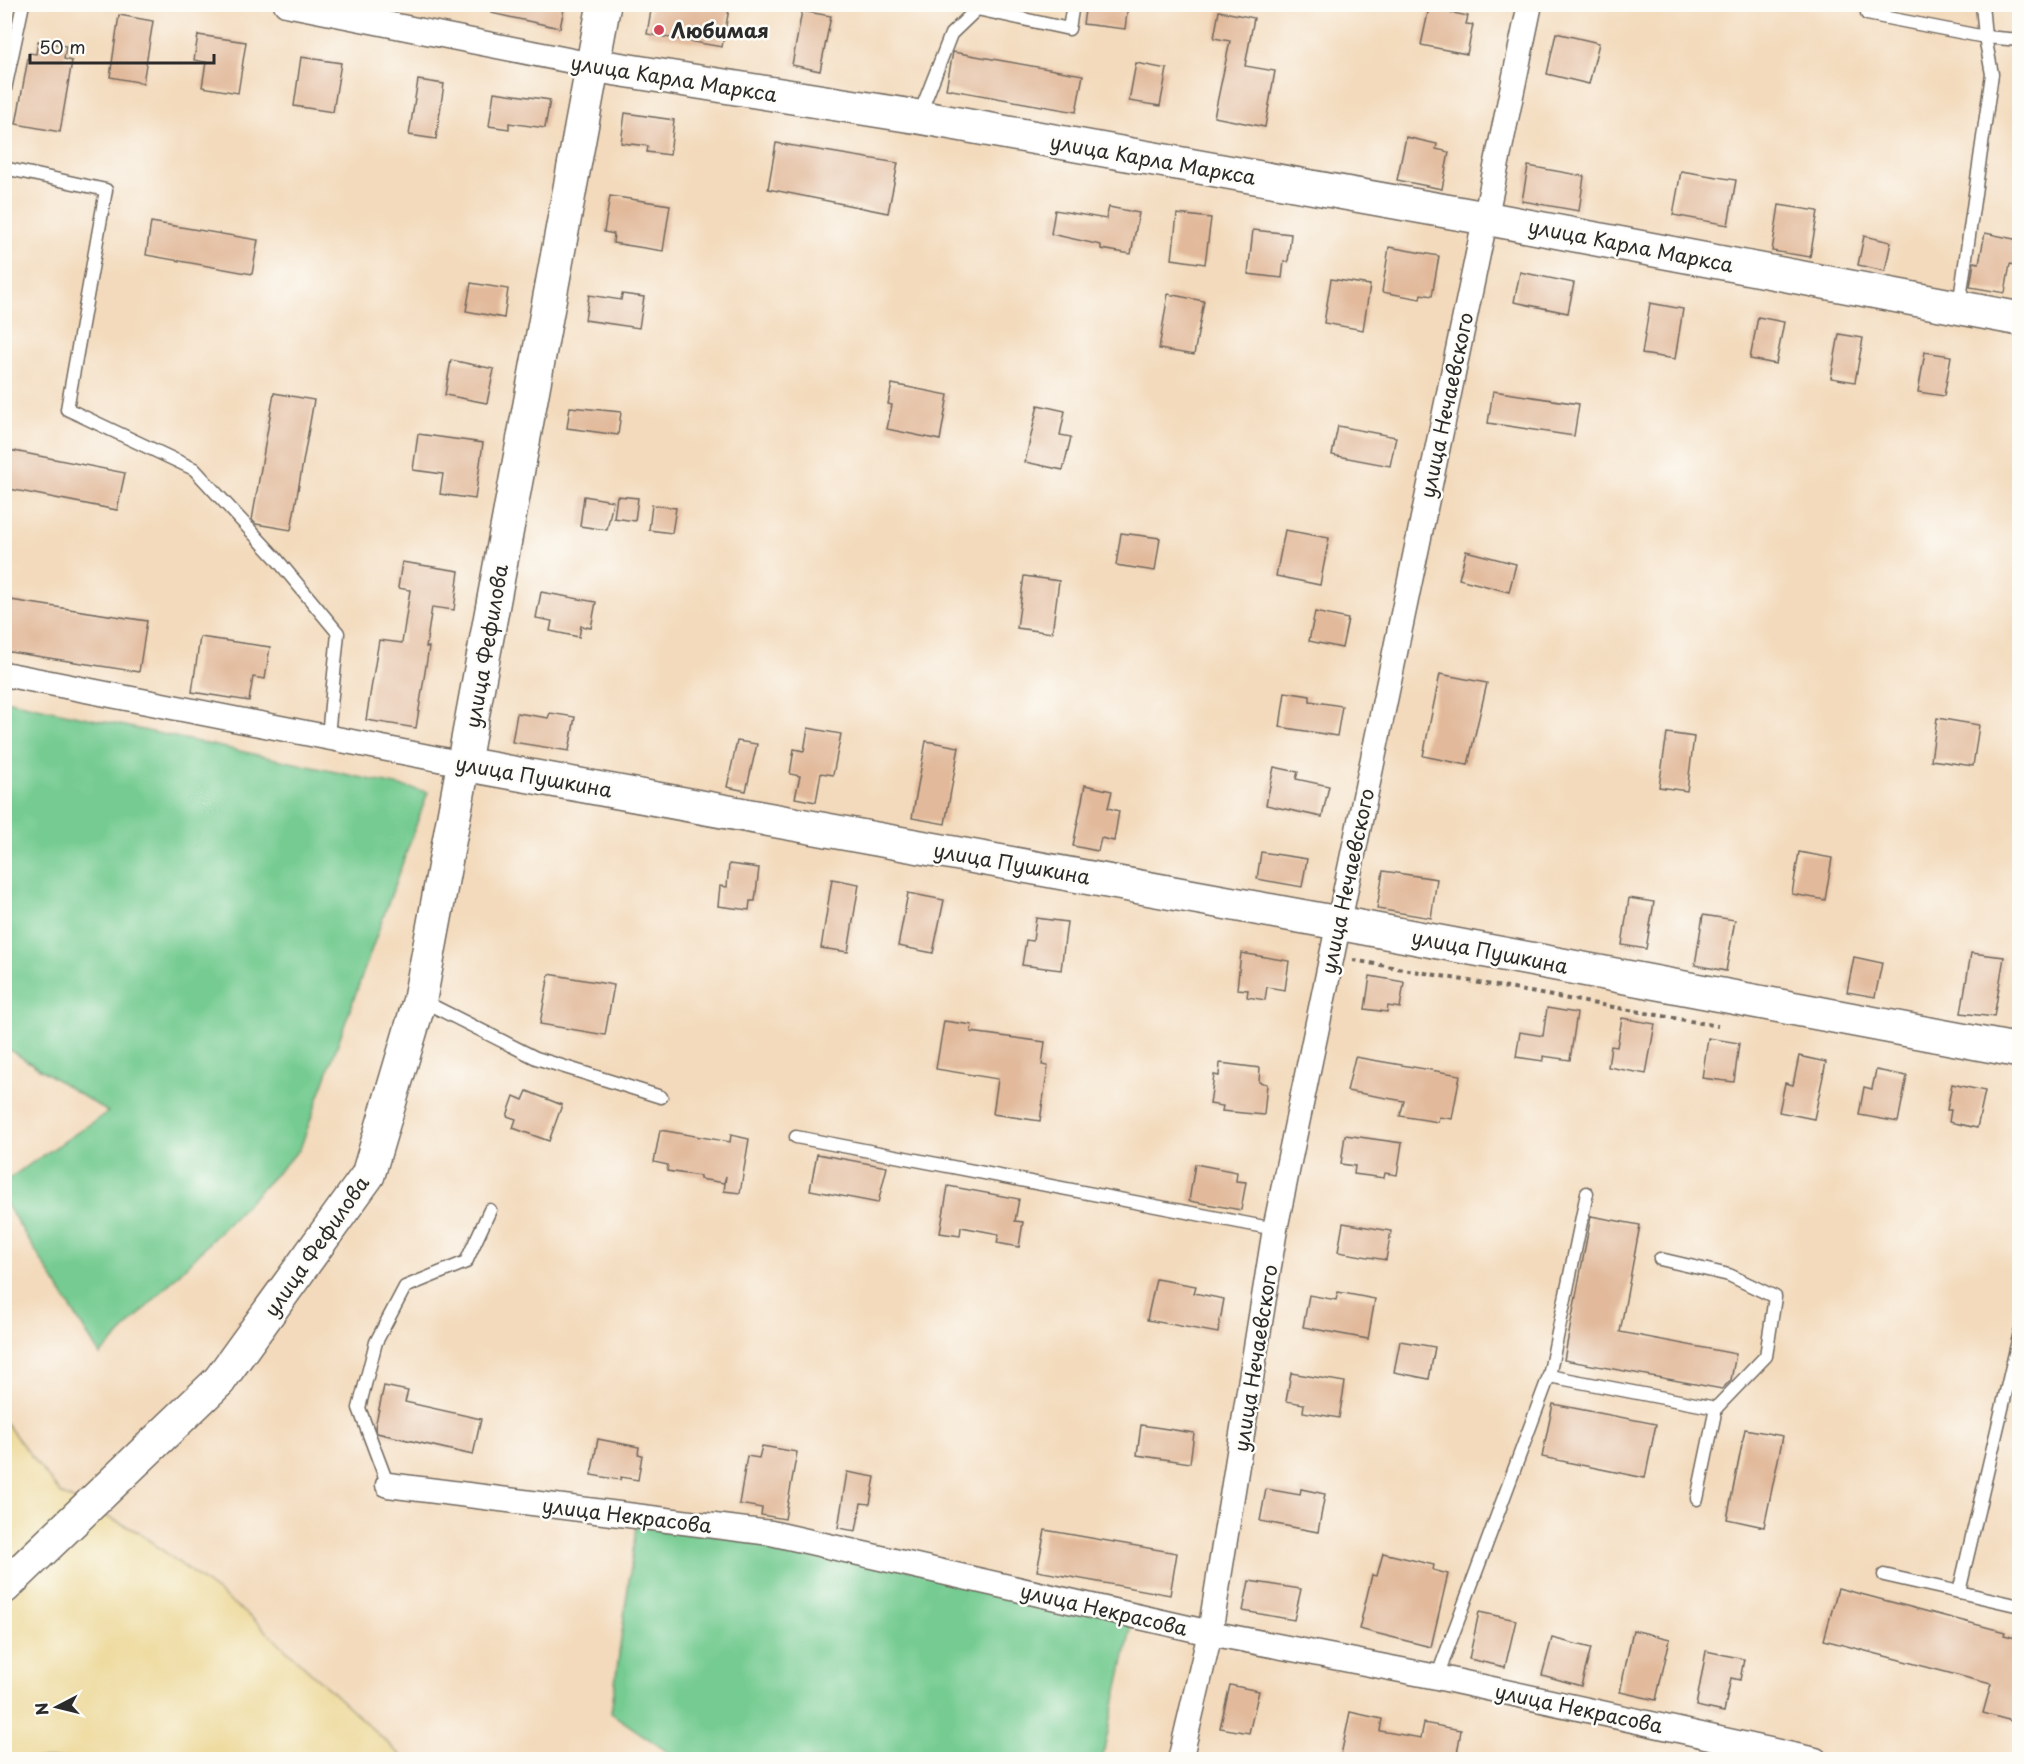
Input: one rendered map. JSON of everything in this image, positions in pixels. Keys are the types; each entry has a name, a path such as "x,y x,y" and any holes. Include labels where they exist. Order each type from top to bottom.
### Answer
{"main road":[{"name":"улица Фефилова","path":"4,1587 219,1381 368,1176 420,999 604,4"},
{"name":"улица Карла Маркса","path":"592,65 919,117 1485,218 2019,319"},
{"name":"улица Пушкина","path":"464,764 1338,922 2019,1051"}],"street":[{"name":"улица Карла Маркса","path":"286,4 592,65"},
{"name":"улица Нечаевского","path":"1180,1760 1210,1633 1275,1229 1530,4"},
{"name":"улица Пушкина","path":"4,674 464,764"},
{"name":"улица Некрасова","path":"388,1485 771,1533 1210,1633 1437,1677 1815,1760"}],"lane":[{"path":"4,94 23,4"},
{"path":"919,117 951,34 977,7 1070,28 1073,4"},
{"path":"1959,306 1992,74 1982,4"},
{"path":"1868,14 1985,37 2019,40"},
{"path":"4,168 106,190 67,409 194,469 275,557 338,633 328,736"},
{"path":"420,999 536,1058 661,1097"},
{"path":"796,1137 1275,1229"},
{"path":"1437,1677 1549,1376 1587,1193"},
{"path":"388,1485 359,1408 376,1342 405,1287 466,1262 490,1210"},
{"path":"1660,1259 1729,1275 1775,1297 1766,1356 1716,1408 1697,1499"},
{"path":"1959,1592 2014,1380 2019,1332"},
{"path":"1549,1376 1716,1408"},
{"path":"1884,1575 2019,1606"}],"path":[{"path":"1332,956 1725,1027"}],"green space":[{"path":"5,700 428,792 300,1149 100,1355 5,1202 5,1181 108,1112 5,1047"},
{"path":"637,1521 1075,1599 1132,1624 1102,1759 678,1759 611,1713"}],"sand":[{"path":"4,1421 61,1494 138,1532 252,1618 405,1759 12,1759 4,1745"}],"building":[{"path":"492,4 565,4 560,28 491,13"},
{"path":"652,4 730,4 722,47 647,34"},
{"path":"1086,4 1128,4 1125,29 1083,24"},
{"path":"1429,8 1468,16 1466,24 1473,25 1467,54 1421,45"},
{"path":"802,11 831,16 820,71 792,65"},
{"path":"1219,11 1254,18 1245,66 1275,71 1265,127 1214,117 1230,41 1214,38"},
{"path":"119,15 153,21 143,83 110,77"},
{"path":"1556,33 1599,43 1589,84 1547,74"},
{"path":"198,35 246,42 238,93 202,87 206,62 194,60"},
{"path":"38,41 66,46 64,59 72,61 60,132 16,124 29,53 36,54"},
{"path":"953,52 1083,75 1076,112 946,89"},
{"path":"301,57 341,63 333,112 294,106"},
{"path":"1136,63 1167,69 1160,106 1129,101"},
{"path":"418,80 444,84 436,139 409,135"},
{"path":"494,92 550,100 545,128 509,123 509,129 489,126"},
{"path":"625,113 674,120 670,155 647,152 648,146 621,143"},
{"path":"1406,137 1437,144 1436,149 1449,152 1442,189 1397,180"},
{"path":"776,143 898,163 888,213 768,189"},
{"path":"1528,166 1584,176 1579,211 1522,201"},
{"path":"1681,171 1736,180 1728,225 1673,215"},
{"path":"610,196 670,205 663,251 613,243 614,234 604,232"},
{"path":"1779,205 1818,211 1810,257 1772,251"},
{"path":"1109,207 1139,213 1131,254 1101,249 1101,245 1051,234 1055,210 1106,219"},
{"path":"1177,214 1211,218 1205,264 1172,259"},
{"path":"151,222 258,240 252,274 146,255"},
{"path":"1253,230 1291,234 1288,262 1284,261 1282,278 1248,274"},
{"path":"1985,233 2019,240 2015,265 2010,264 2005,293 1970,287 1974,262 1979,263"},
{"path":"1864,236 1891,242 1885,271 1858,265"},
{"path":"1389,247 1439,256 1432,296 1421,294 1420,299 1382,292"},
{"path":"1520,272 1574,283 1568,313 1514,302"},
{"path":"1331,279 1370,285 1363,330 1324,323"},
{"path":"471,283 508,289 504,318 466,311"},
{"path":"622,294 644,297 639,328 585,320 589,295 621,300"},
{"path":"1168,294 1204,301 1194,355 1159,349"},
{"path":"1650,303 1683,309 1675,359 1642,354"},
{"path":"1758,317 1784,322 1776,364 1750,359"},
{"path":"1839,334 1863,338 1855,382 1831,378"},
{"path":"1925,352 1951,356 1944,396 1918,392"},
{"path":"451,360 494,369 487,403 445,395"},
{"path":"892,384 948,395 940,440 887,429 892,405 888,404"},
{"path":"1493,391 1579,404 1574,436 1488,423"},
{"path":"274,393 314,400 291,530 256,524 252,520"},
{"path":"1038,405 1065,411 1060,435 1071,437 1063,470 1025,462"},
{"path":"570,407 621,412 618,435 567,428"},
{"path":"1338,426 1396,437 1390,466 1332,455"},
{"path":"418,434 483,443 475,499 440,494 443,474 413,470"},
{"path":"4,449 125,473 117,510 4,488"},
{"path":"584,496 613,501 607,530 580,526"},
{"path":"617,496 638,498 635,521 614,518"},
{"path":"652,505 676,508 672,533 649,530"},
{"path":"1285,530 1329,538 1320,585 1276,576"},
{"path":"1121,533 1160,538 1155,571 1116,565"},
{"path":"1466,551 1516,564 1509,592 1459,579"},
{"path":"402,562 459,571 454,610 432,607 426,647 429,647 416,728 366,720 379,640 402,643 410,590 398,588"},
{"path":"1024,576 1059,581 1052,633 1017,628"},
{"path":"541,592 596,602 591,628 581,626 579,637 550,631 552,621 536,618"},
{"path":"4,599 147,621 139,672 4,651"},
{"path":"1315,612 1348,619 1342,648 1309,641"},
{"path":"200,637 270,647 265,679 253,677 249,701 192,692"},
{"path":"1440,674 1487,683 1468,765 1423,756"},
{"path":"1285,692 1310,696 1310,701 1342,706 1337,736 1280,727"},
{"path":"517,713 548,718 550,713 575,717 569,751 512,742"},
{"path":"1937,718 1979,725 1973,766 1931,760"},
{"path":"808,728 841,734 833,775 821,773 816,802 795,798 800,776 790,774 794,749 804,751"},
{"path":"1667,733 1694,737 1687,791 1659,787"},
{"path":"737,741 757,744 746,791 727,787"},
{"path":"926,741 959,747 945,824 912,818"},
{"path":"1274,767 1298,772 1296,779 1329,786 1322,817 1266,805"},
{"path":"1085,785 1112,791 1108,808 1119,811 1114,841 1101,838 1098,851 1073,846"},
{"path":"1261,852 1307,859 1302,887 1257,879"},
{"path":"1799,852 1832,858 1825,900 1792,894"},
{"path":"729,864 759,868 755,901 750,901 749,910 718,906 720,886 727,887"},
{"path":"1383,871 1437,879 1431,918 1377,909"},
{"path":"832,879 859,884 848,952 821,948"},
{"path":"908,893 944,900 933,953 898,946"},
{"path":"1629,898 1654,902 1646,949 1622,945"},
{"path":"1703,915 1735,920 1726,971 1695,965"},
{"path":"1036,918 1067,922 1061,970 1022,965 1026,940 1033,941"},
{"path":"1241,953 1289,961 1285,990 1267,987 1265,1000 1247,997 1248,990 1237,989"},
{"path":"1971,953 2004,957 1994,1017 1961,1013"},
{"path":"1854,957 1882,963 1875,997 1847,992"},
{"path":"549,974 614,985 605,1035 540,1024"},
{"path":"1370,976 1404,982 1400,1008 1388,1006 1387,1012 1365,1009"},
{"path":"1547,1008 1577,1013 1570,1060 1543,1056 1543,1061 1516,1057 1520,1032 1543,1036"},
{"path":"1622,1018 1655,1024 1646,1074 1608,1067 1611,1046 1617,1047"},
{"path":"944,1021 972,1025 971,1032 1045,1042 1042,1065 1048,1066 1040,1121 993,1114 998,1079 936,1069"},
{"path":"1708,1038 1739,1043 1734,1082 1702,1078"},
{"path":"1799,1056 1826,1062 1814,1119 1779,1112 1785,1083 1793,1085"},
{"path":"1355,1057 1460,1075 1452,1119 1439,1117 1438,1122 1400,1116 1404,1101 1347,1091"},
{"path":"1220,1063 1260,1068 1259,1082 1267,1084 1264,1115 1222,1111 1223,1106 1210,1104 1214,1075 1219,1076"},
{"path":"1876,1070 1907,1076 1898,1122 1859,1115 1864,1087 1872,1089"},
{"path":"1952,1084 1985,1091 1977,1128 1949,1122 1951,1110 1947,1110"},
{"path":"527,1091 562,1105 549,1141 513,1128 516,1119 507,1116 514,1096 523,1100"},
{"path":"660,1130 730,1142 731,1135 749,1139 740,1193 724,1191 726,1176 724,1183 700,1179 700,1176 667,1171 668,1165 654,1162"},
{"path":"1345,1135 1402,1143 1397,1175 1385,1173 1384,1178 1354,1174 1355,1166 1341,1164"},
{"path":"817,1154 887,1167 878,1203 810,1190"},
{"path":"1195,1164 1237,1172 1236,1181 1246,1182 1241,1210 1189,1201"},
{"path":"948,1186 1019,1199 1015,1221 1023,1222 1019,1247 997,1243 999,1234 961,1227 960,1236 940,1233"},
{"path":"1591,1216 1640,1225 1620,1332 1736,1354 1731,1380 1722,1389 1564,1360"},
{"path":"1343,1223 1391,1231 1386,1260 1338,1252"},
{"path":"1156,1279 1196,1286 1194,1293 1224,1299 1218,1333 1147,1320"},
{"path":"1338,1292 1375,1299 1368,1339 1303,1327 1309,1295 1336,1300"},
{"path":"1400,1341 1435,1347 1429,1379 1394,1372"},
{"path":"1291,1373 1345,1382 1339,1418 1303,1412 1304,1404 1286,1401"},
{"path":"384,1386 408,1391 405,1402 481,1419 473,1455 377,1433 375,1427"},
{"path":"1553,1404 1656,1424 1645,1478 1542,1457"},
{"path":"1141,1425 1194,1433 1190,1463 1137,1455"},
{"path":"1745,1429 1783,1436 1764,1527 1727,1519"},
{"path":"598,1439 639,1447 638,1454 642,1455 638,1480 621,1477 620,1480 591,1475"},
{"path":"762,1446 797,1452 785,1519 761,1515 762,1508 739,1504 747,1456 759,1458"},
{"path":"847,1472 875,1477 870,1504 861,1503 856,1531 838,1528"},
{"path":"1266,1489 1300,1495 1301,1489 1325,1494 1318,1532 1260,1521"},
{"path":"1045,1530 1177,1553 1170,1595 1037,1571"},
{"path":"1383,1553 1434,1565 1433,1570 1448,1574 1431,1647 1359,1629 1372,1575 1377,1576"},
{"path":"1249,1581 1301,1589 1294,1620 1243,1611"},
{"path":"1838,1588 2005,1632 2004,1635 2019,1639 2019,1723 1983,1713 1991,1684 1824,1640"},
{"path":"1479,1612 1516,1620 1505,1667 1469,1659"},
{"path":"1633,1630 1670,1639 1656,1700 1620,1692"},
{"path":"1552,1638 1591,1648 1581,1686 1542,1675"},
{"path":"1706,1651 1744,1659 1740,1680 1731,1678 1724,1712 1696,1706"},
{"path":"1230,1685 1259,1691 1249,1733 1220,1728"},
{"path":"1350,1712 1382,1719 1380,1731 1421,1738 1424,1723 1461,1730 1456,1760 1340,1760"}],"place":[{"name":"Любимая","path":"659,30"}]}
